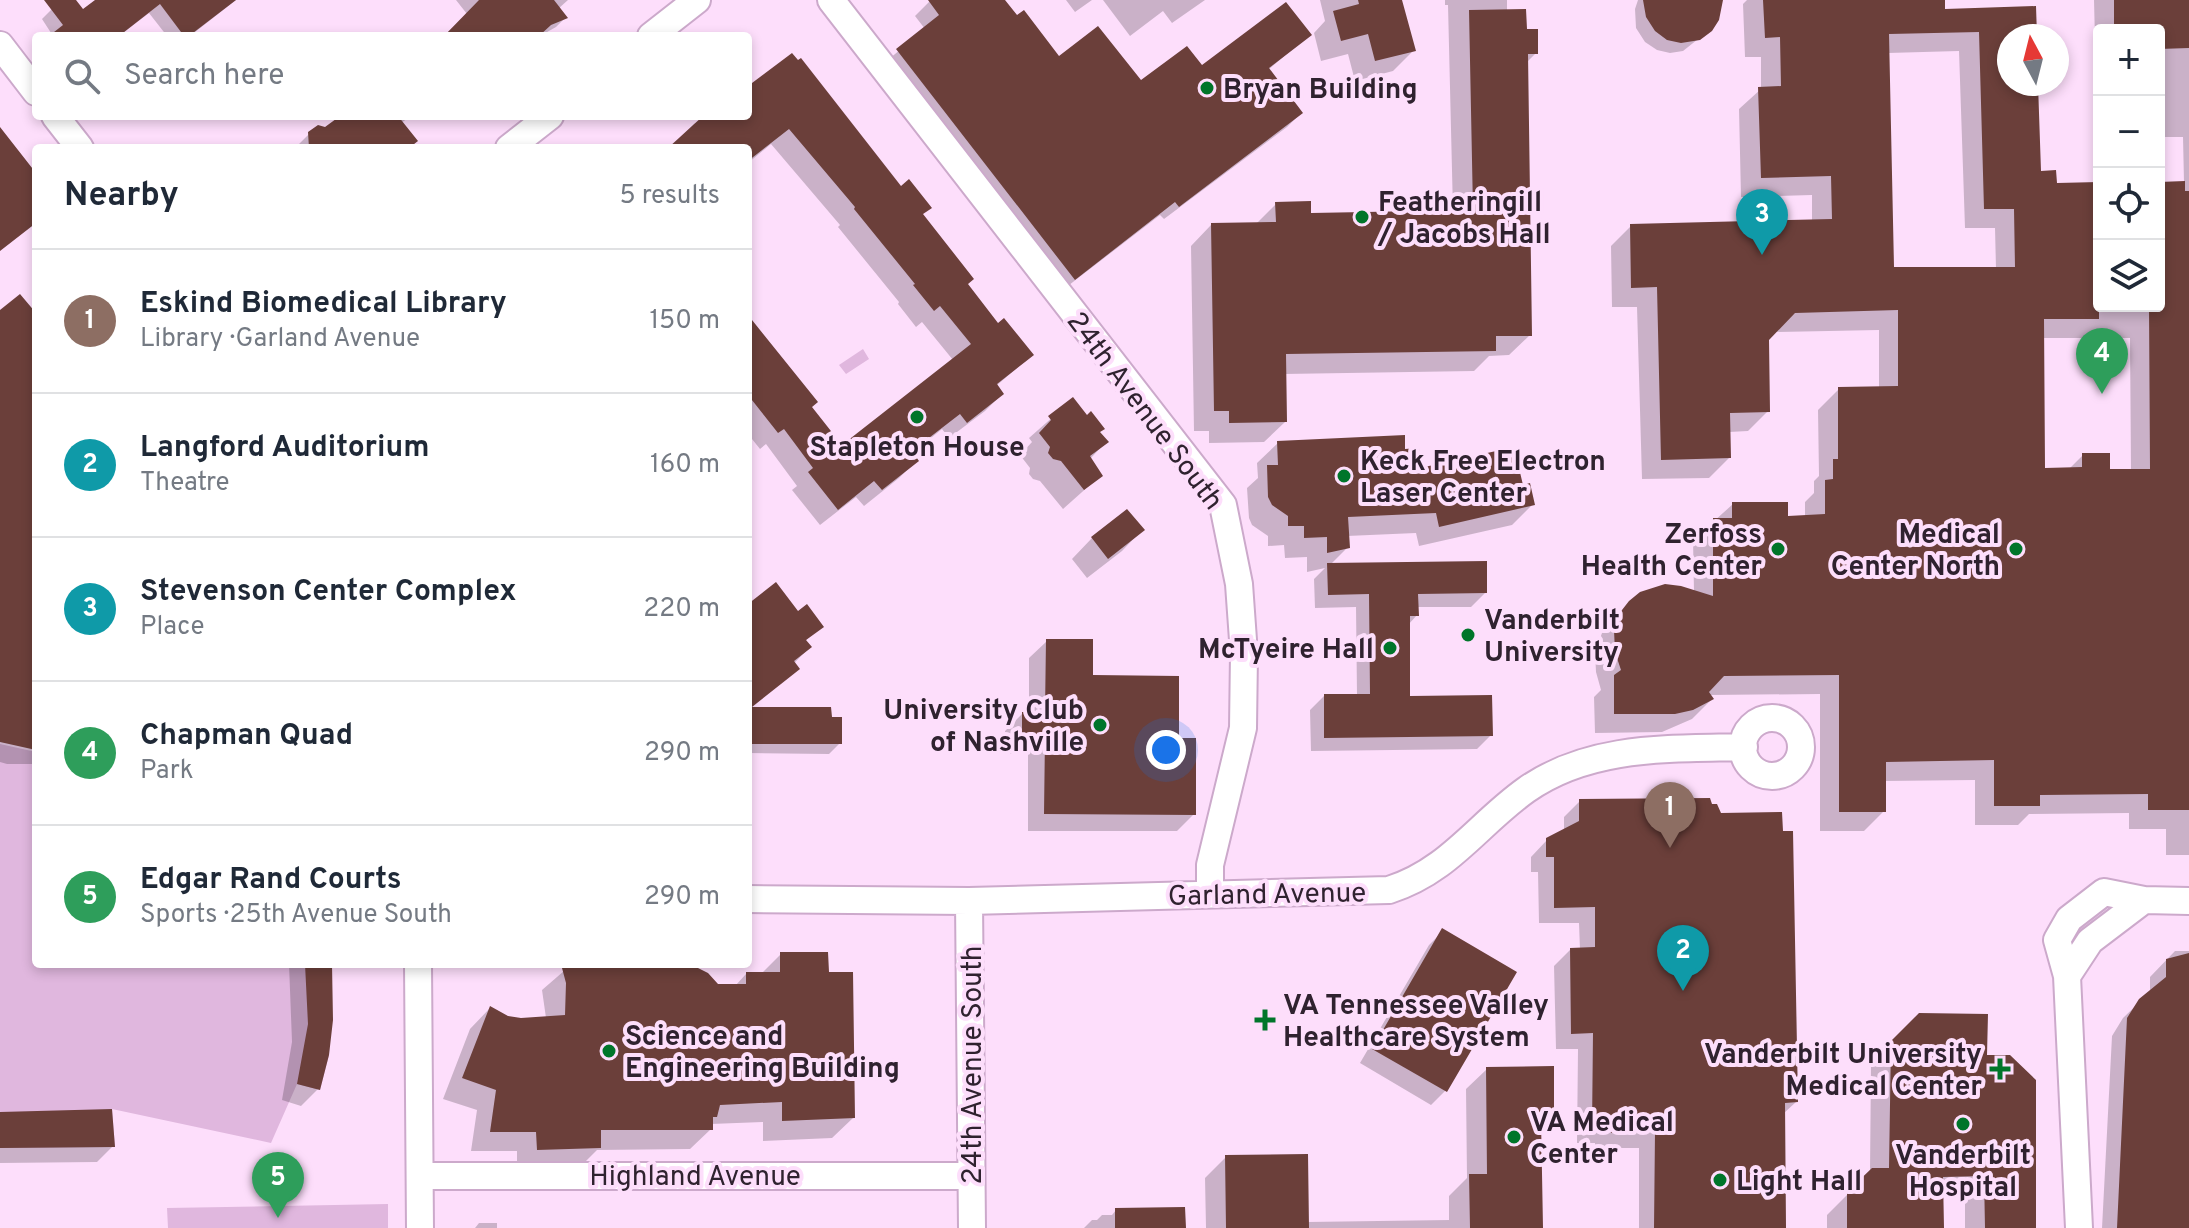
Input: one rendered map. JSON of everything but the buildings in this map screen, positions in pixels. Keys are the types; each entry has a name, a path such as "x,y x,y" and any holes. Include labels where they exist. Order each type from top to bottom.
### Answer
{"street":[{"path":"656,32 697,0"},
{"name":"24th Avenue South","path":"831,0 1223,505 1239,584 1244,654 1243,728 1210,865 1210,894"},
{"path":"0,45 32,87"},
{"path":"58,120 77,144"},
{"path":"514,144 545,120"},
{"name":"Garland Avenue","path":"752,899 969,901 1389,890 1415,882 1438,868 1527,789 1592,758 1664,749 1744,747"},
{"path":"2079,1228 2067,976 2090,941 2144,900 2189,901"},
{"name":"24th Avenue South","path":"969,901 972,1228"},
{"path":"418,968 420,1228"},
{"name":"Highland Avenue","path":"420,1176 971,1176"}],"shaded area":[{"path":"863,349 869,359 846,374 839,365"},
{"path":"0,744 32,751 32,968 332,968 329,1055 320,1090 297,1084 271,1143 112,1109 115,1147 0,1148"},
{"path":"388,1204 388,1228 168,1228 167,1208"}],"place":[{"name":"Bryan Building","path":"1207,88"},
{"name":"Featheringill / Jacobs Hall","path":"1362,217"},
{"name":"Stevenson Center Complex","path":"1762,255"},
{"name":"Chapman Quad","path":"2102,394"},
{"name":"Stapleton House","path":"917,417"},
{"name":"Keck Free Electron Laser Center","path":"1344,476"},
{"name":"Zerfoss Health Center","path":"1778,549"},
{"name":"Medical Center North","path":"2016,549"},
{"name":"Vanderbilt University","path":"1468,635"},
{"name":"McTyeire Hall","path":"1390,648"},
{"name":"University Club of Nashville","path":"1100,725"},
{"name":"Eskind Biomedical Library","path":"1670,848"},
{"name":"Langford Auditorium","path":"1683,991"},
{"name":"VA Tennessee Valley Healthcare System","path":"1265,1020"},
{"name":"Science and Engineering Building","path":"609,1051"},
{"name":"Vanderbilt University Medical Center","path":"2000,1069"},
{"name":"Vanderbilt Hospital","path":"1963,1124"},
{"name":"VA Medical Center","path":"1514,1137"},
{"name":"Light Hall","path":"1720,1180"},
{"name":"Edgar Rand Courts","path":"278,1218"}]}
